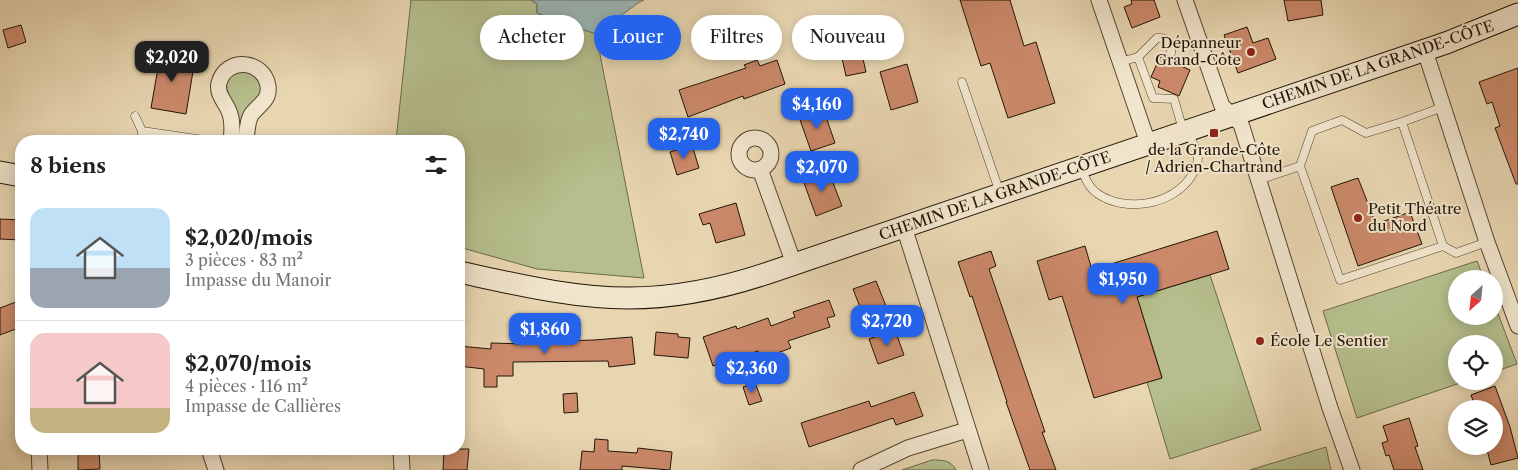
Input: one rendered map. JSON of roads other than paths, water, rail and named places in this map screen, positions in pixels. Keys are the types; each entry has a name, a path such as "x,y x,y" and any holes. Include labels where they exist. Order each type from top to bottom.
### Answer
{"main road":[{"name":"CHEMIN DE LA GRANDE-CÔTE","path":"465,273 556,292 631,298 677,295 735,284 1425,51 1482,30 1518,14"},
{"path":"0,172 15,175"}],"street":[{"path":"1098,0 1148,143"},
{"path":"1186,0 1222,106 1241,124 1330,408 1352,470"},
{"path":"1425,51 1487,242 1518,326"},
{"path":"231,135 231,115 218,88 225,72 236,65 248,64 258,69 266,79 268,91 264,102 249,119 247,135"},
{"path":"760,169 794,264"},
{"path":"904,227 980,470"},
{"path":"861,470 908,448 967,430"},
{"path":"39,455 40,470"},
{"path":"211,455 216,470"},
{"path":"402,455 402,470"}],"lane":[{"path":"1119,62 1138,57 1154,39 1161,38 1168,41 1171,44 1171,53"},
{"path":"1138,57 1153,98"},
{"path":"962,82 1000,194"},
{"path":"1080,166 1091,188 1106,198 1125,203 1139,204 1164,198 1183,187 1190,179 1196,167 1198,157 1174,99 1153,98 1134,105"},
{"path":"1443,107 1366,133 1342,120 1312,131 1300,166 1340,280 1444,246"},
{"path":"134,116 142,131 141,135"},
{"path":"1402,122 1444,246 1456,253 1487,242"},
{"path":"142,131 169,135"},
{"path":"1259,180 1300,166"}],"water":[{"path":"531,0 644,0 622,15 594,15 594,33 584,30 584,15 543,15 537,13 537,4"}],"place":[{"name":"Dépanneur Grand-Côte","path":"1251,52"},
{"name":"de la Grande-Côte / Adrien-Chartrand","path":"1214,133"},
{"name":"Petit Théatre du Nord","path":"1358,218"},
{"name":"École Le Sentier","path":"1260,341"}]}
